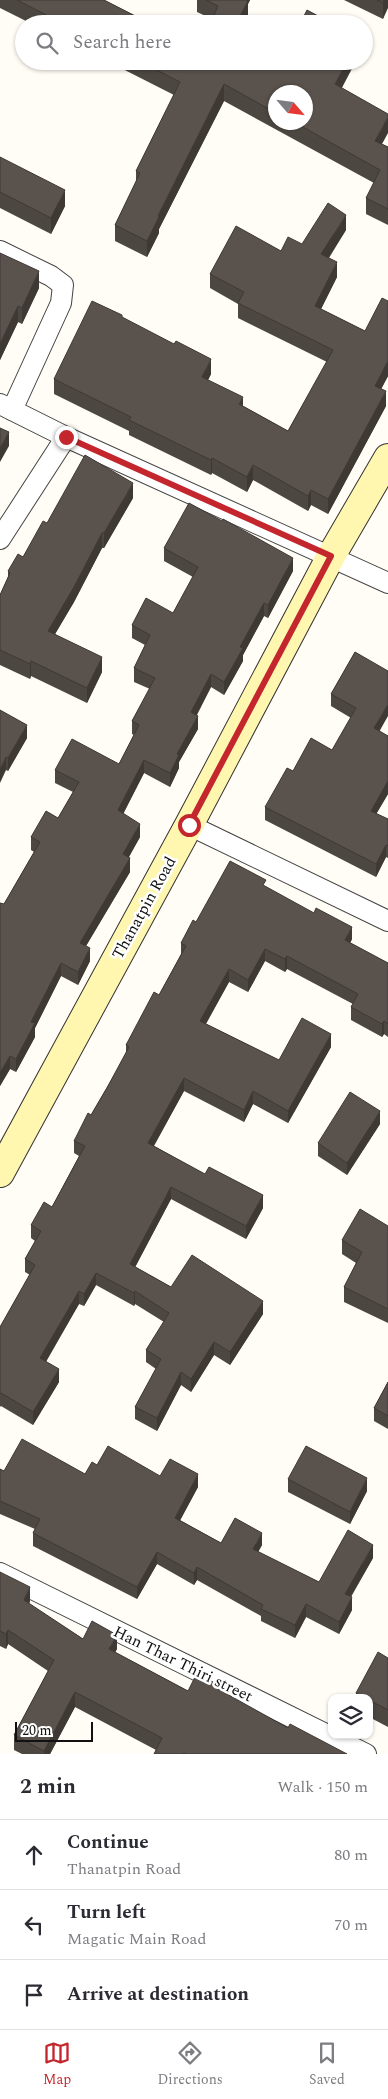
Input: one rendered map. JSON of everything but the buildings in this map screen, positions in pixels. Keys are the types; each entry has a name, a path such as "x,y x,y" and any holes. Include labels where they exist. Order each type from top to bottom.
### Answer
{"main road":[{"name":"Thanatpin Road","path":"0,1173 189,825 331,556 388,458"}],"street":[{"path":"0,251 51,276 63,286 62,303 6,407 66,437 388,583"},
{"path":"0,539 66,437"},
{"path":"189,825 388,921"},
{"name":"Han Thar Thiri street","path":"0,1573 366,1754"}],"route":[{"path":"66,437 331,556 189,825"}]}
